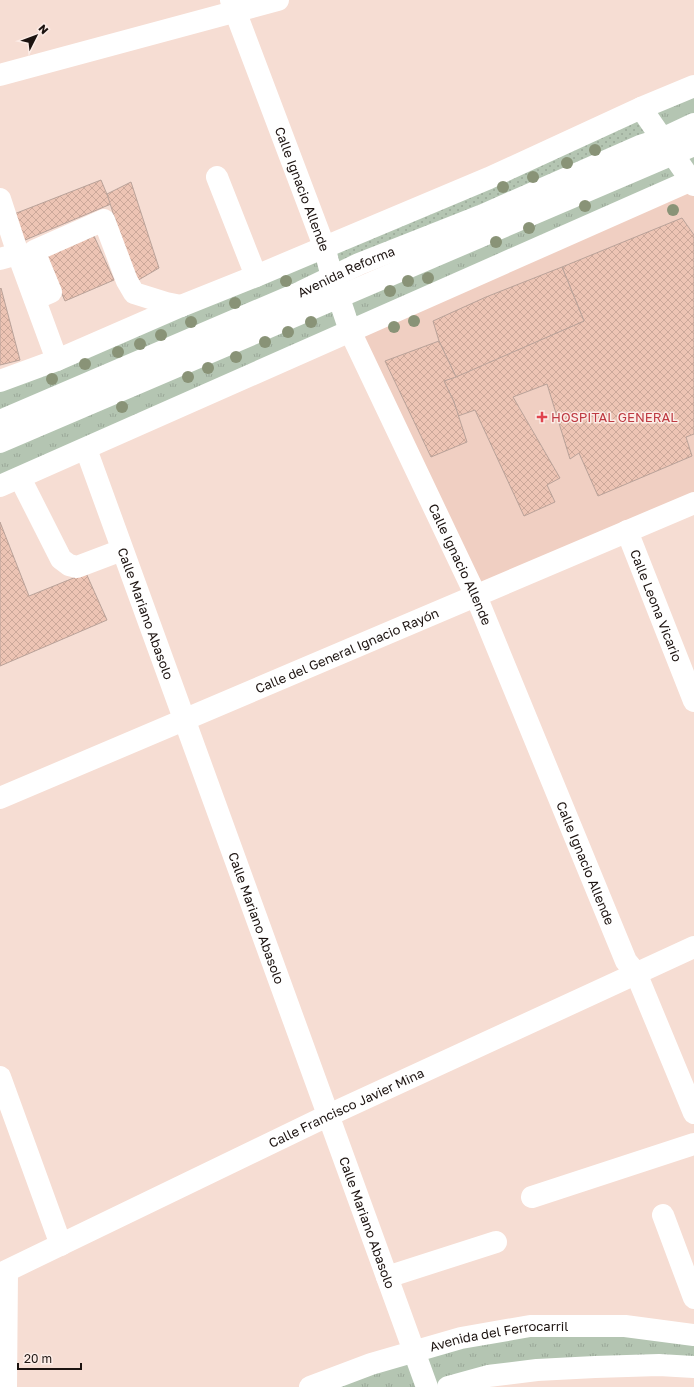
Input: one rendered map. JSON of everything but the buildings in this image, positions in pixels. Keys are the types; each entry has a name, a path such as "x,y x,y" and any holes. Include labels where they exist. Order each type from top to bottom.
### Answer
{"street":[{"path":"0,75 233,6 278,0"},
{"name":"Calle Ignacio Allende","path":"233,6 324,246 335,287 350,331 476,596 626,961 636,974 694,1113"},
{"path":"0,381 57,360 181,306 489,178 641,108 694,86"},
{"path":"0,486 693,181 641,108"},
{"name":"Avenida Reforma","path":"0,442 335,287 489,232 584,193 668,146 694,124"},
{"name":"Avenida Reforma","path":"668,146 694,145"},
{"path":"217,177 256,276"},
{"path":"0,199 9,256 36,299 57,360"},
{"path":"36,299 51,292 34,251 104,220 127,281 134,293 181,306"},
{"name":"Avenida Reforma","path":"0,421 301,292 335,287"},
{"name":"Calle Mariano Abasolo","path":"86,449 427,1387"},
{"path":"20,478 62,559 68,565 77,567 122,550"},
{"name":"Calle del General Ignacio Rayón","path":"0,798 694,503"},
{"name":"Calle Leona Vicario","path":"628,531 694,701"},
{"name":"Calle Francisco Javier Mina","path":"4,1273 328,1115 694,947"},
{"path":"0,1078 61,1245"},
{"path":"532,1197 694,1144"},
{"path":"663,1215 694,1298"},
{"path":"387,1277 496,1242"},
{"path":"4,1273 6,1387"},
{"name":"Avenida del Ferrocarril","path":"310,1387 371,1364 461,1338 530,1326 625,1326 694,1335"},
{"path":"448,1387 490,1382 537,1370 659,1365 694,1367"}],"shaded area":[{"name":"HOSPITAL GENERAL","path":"694,185 694,503 476,596 350,331"}],"green space":[{"path":"694,86 694,125 662,139 641,108"},
{"path":"641,108 662,139 332,277 324,246"},
{"path":"694,144 694,179 0,486 0,442"},
{"path":"324,246 332,277 0,421 0,381"},
{"path":"530,1326 694,1335 694,1367 448,1387 310,1387"}],"place":[{"name":"HOSPITAL GENERAL","path":"542,417"}]}
